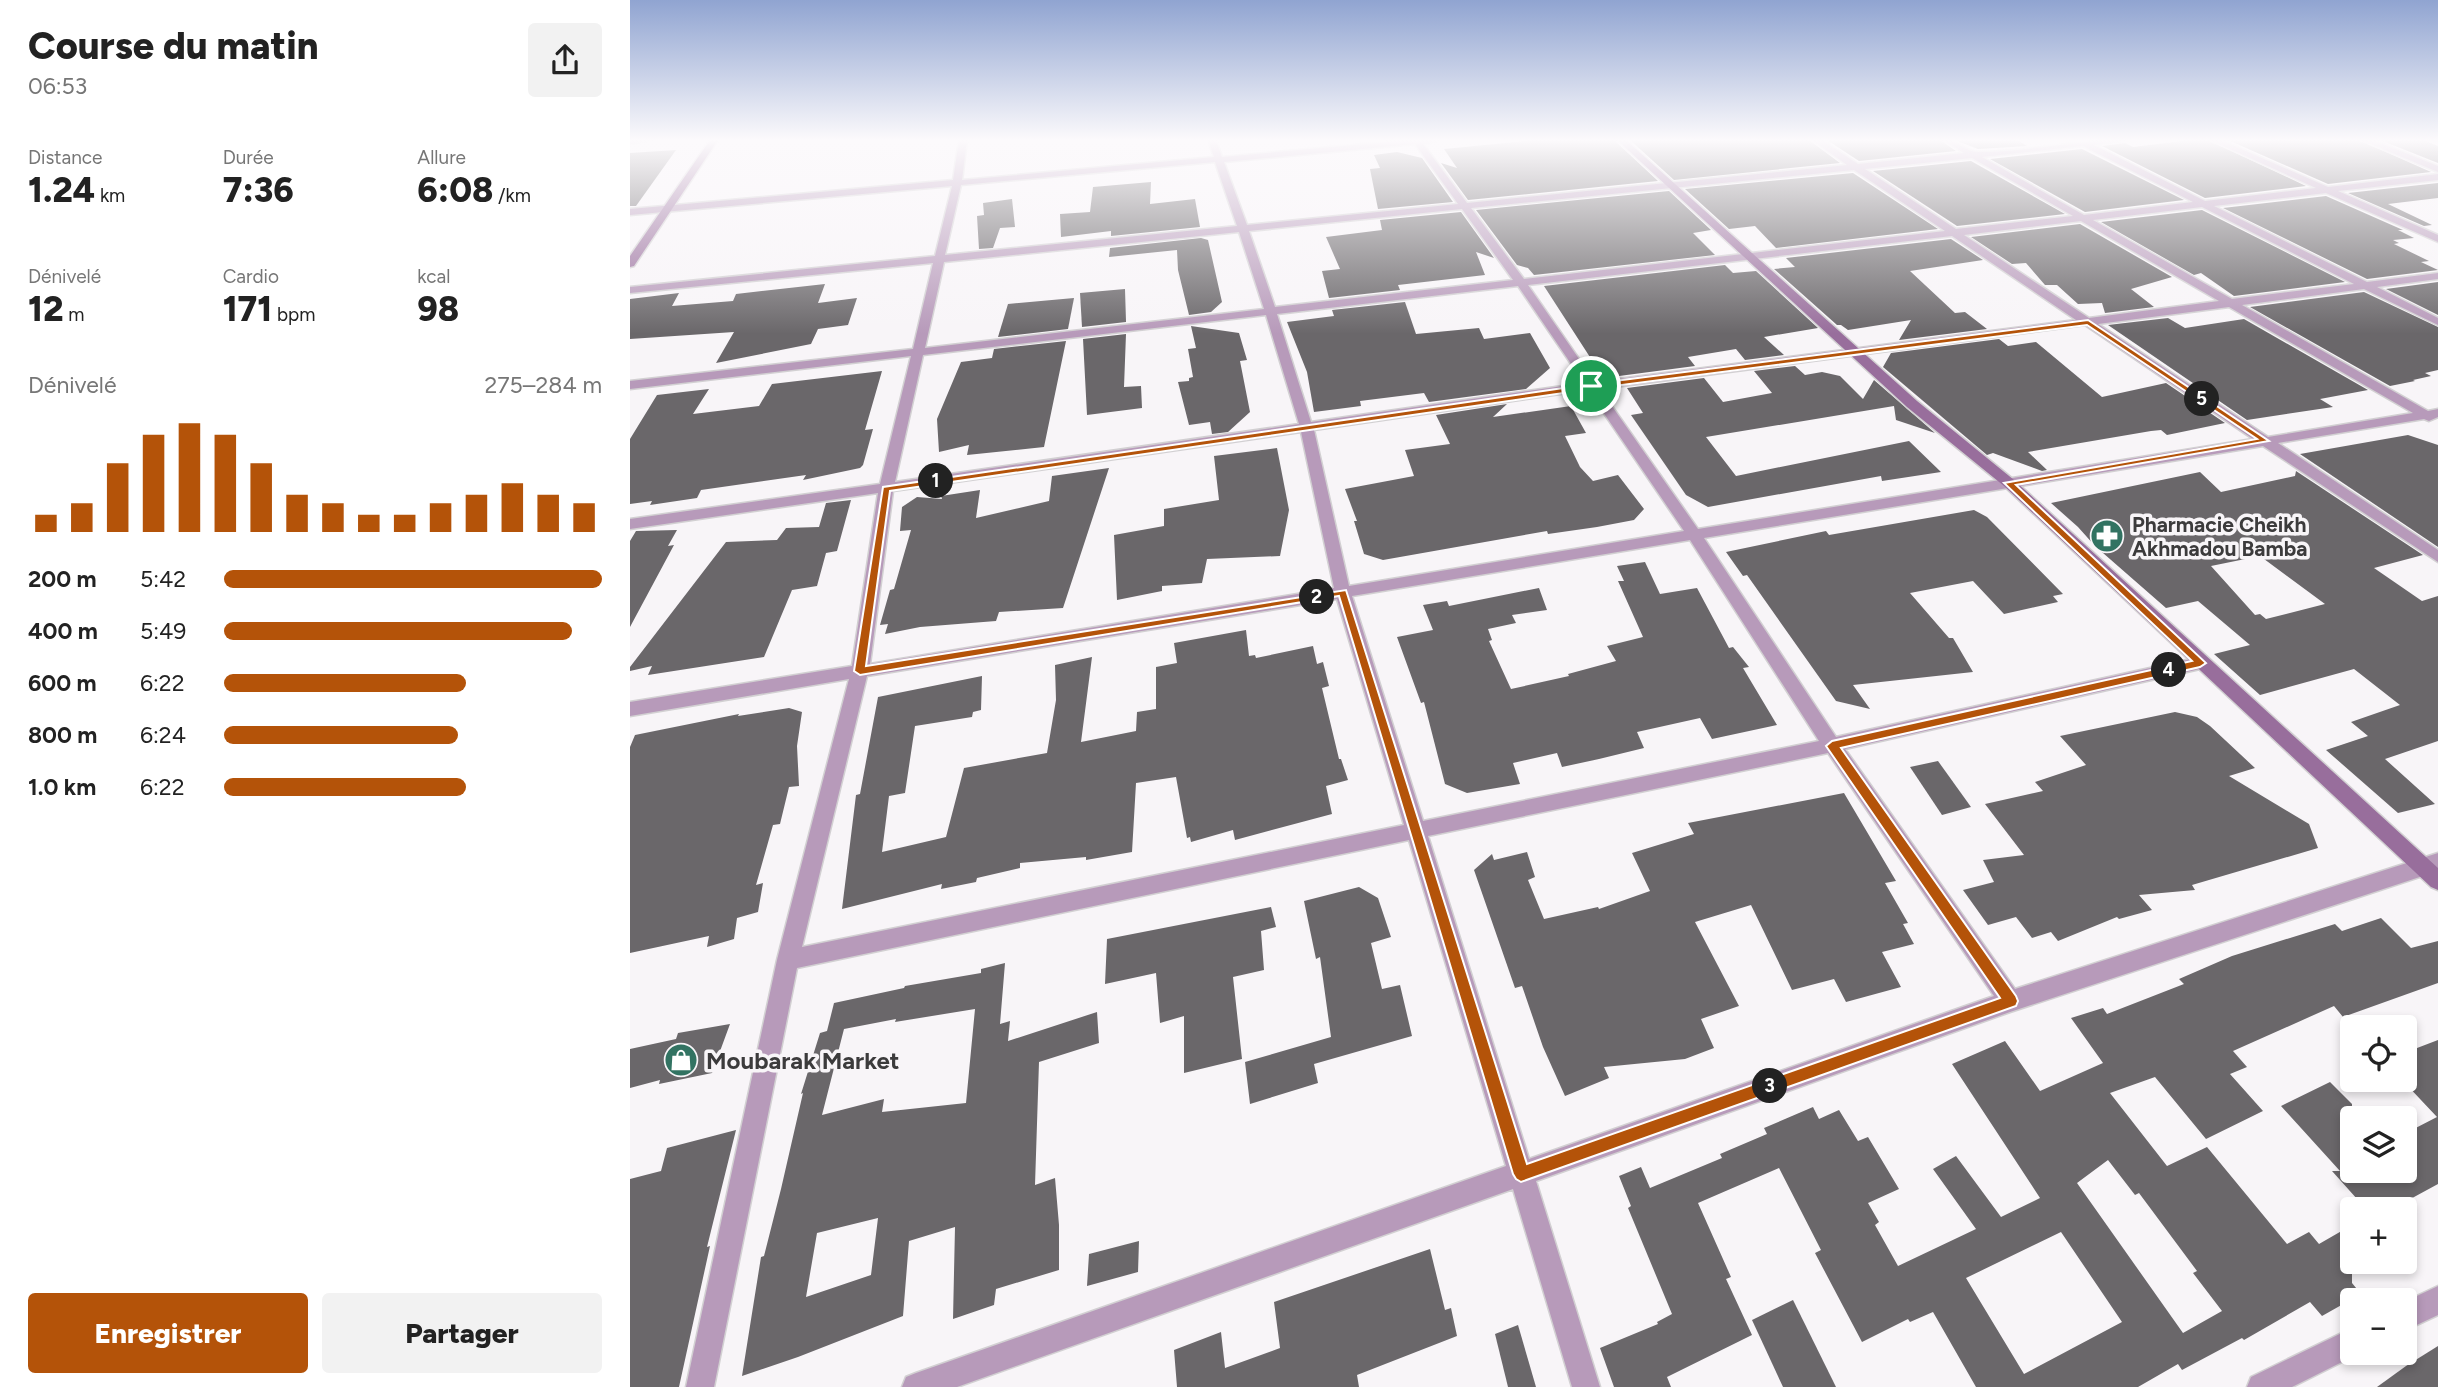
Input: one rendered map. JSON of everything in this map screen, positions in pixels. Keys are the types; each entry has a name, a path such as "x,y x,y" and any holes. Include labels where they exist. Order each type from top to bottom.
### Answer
{"street":[{"path":"630,264 670,205"},
{"path":"630,212 706,205"},
{"path":"699,1387 788,960 860,671 886,489 952,205"},
{"path":"1235,205 1307,429 1343,592 1586,1387"},
{"path":"630,290 1479,205"},
{"path":"1694,205 1912,404 2009,483 2200,663 2433,870"},
{"path":"1912,205 2438,557"},
{"path":"2059,205 2434,417"},
{"path":"630,385 2198,205"},
{"path":"2205,205 2438,322"},
{"path":"2360,205 2438,239"},
{"path":"1467,206 1694,535 1832,746 2010,1001"},
{"path":"630,524 1307,429 1591,386 2438,276"},
{"path":"630,709 2265,441 2434,417"},
{"path":"788,960 1832,746 2200,663"},
{"path":"916,1387 2010,1001 2433,870"},
{"path":"2417,1310 2438,1300"},
{"path":"2261,1387 2340,1348"}],"building":[{"path":"983,205 1013,205 1015,227 1000,228 993,248 979,249 977,216 984,215"},
{"path":"1091,205 1196,205 1200,227 1111,236 1111,231 1061,237 1060,214 1090,212"},
{"path":"1377,205 1424,205 1378,209"},
{"path":"1530,205 1684,205 1711,230 1693,233 1715,255 1534,275 1528,268 1517,265 1476,210"},
{"path":"1702,205 1901,205 1938,229 1776,248 1755,226 1729,229"},
{"path":"1925,205 2049,205 2065,214 1957,226"},
{"path":"2072,205 2145,205 2085,212"},
{"path":"2251,205 2346,205 2403,230 2398,230 2414,238 2393,240 2399,243 2394,244 2429,261 2421,262 2438,270 2367,279 2223,208"},
{"path":"2375,205 2390,205 2432,225 2424,226"},
{"path":"2202,210 2345,282 2234,296 2201,273 2194,275 2101,222"},
{"path":"1461,212 1494,258 1476,252 1485,275 1398,285 1400,290 1329,298 1322,271 1340,269 1326,237 1382,230 1380,220"},
{"path":"2080,224 2172,277 2131,289 2154,307 2105,313 2102,303 2078,304 2057,285 2045,285 2026,263 2012,264 1971,237"},
{"path":"1201,238 1208,240 1222,302 1211,312 1189,315 1178,270 1177,250 1109,257 1110,248"},
{"path":"1951,239 1983,260 1910,271 1955,313 1965,312 1987,329 1899,340 1911,320 1848,330 1837,325 1774,269 1795,267 1786,258"},
{"path":"1725,265 1733,273 1756,271 1818,328 1764,337 1784,355 1745,360 1736,349 1688,357 1695,366 1619,376 1617,373 1597,368 1544,286"},
{"path":"2438,282 2438,315 2386,289"},
{"path":"825,284 818,303 857,298 848,325 818,329 811,344 716,363 734,332 630,339 630,299 679,293 672,306 733,301 736,294"},
{"path":"1125,289 1126,322 1082,327 1080,293"},
{"path":"2364,292 2438,327 2438,370 2425,373 2431,376 2390,386 2250,307"},
{"path":"1074,298 1068,329 998,337 1008,304"},
{"path":"1405,302 1416,334 1479,328 1484,339 1530,333 1550,368 1526,389 1429,402 1424,393 1360,401 1361,406 1314,412 1307,372 1287,322 1334,316 1332,310"},
{"path":"2168,318 2185,328 2244,319 2368,390 2320,399 2333,407 2247,420 2108,325"},
{"path":"1191,326 1239,333 1247,360 1240,361 1250,412 1228,432 1212,434 1210,422 1189,425 1178,382 1189,381 1189,378 1193,377 1188,349 1196,348"},
{"path":"1126,334 1124,387 1141,386 1142,408 1087,415 1083,339"},
{"path":"1999,339 2008,346 2036,342 2102,397 2166,383 2225,423 2167,435 2161,430 2151,431 2028,452 2047,470 2042,471 1993,453 1987,455 1883,367 1891,353"},
{"path":"1066,341 1044,447 967,455 969,445 939,452 937,419 961,362 992,358 994,349"},
{"path":"1795,366 1805,375 1822,372 1840,376 1863,399 1874,380 1935,433 1896,420 1894,406 1706,437 1736,476 1909,441 1941,472 1882,481 1881,476 1708,507 1686,495 1631,415 1643,413 1627,388 1704,378 1723,402 1772,393 1754,371"},
{"path":"882,371 865,430 873,429 860,468 803,480 806,475 701,490 697,498 650,505 652,501 630,504 630,439 657,395 709,389 693,414 759,406 772,384"},
{"path":"1507,404 1493,417 1571,406 1586,433 1565,436 1580,467 1593,481 1618,475 1644,509 1634,520 1597,527 1548,534 1547,531 1383,560 1364,554 1354,521 1357,521 1345,489 1414,476 1405,450 1450,444 1436,415"},
{"path":"2408,435 2438,445 2438,547 2300,454"},
{"path":"1277,448 1289,510 1280,556 1207,559 1202,583 1162,586 1162,591 1117,600 1114,535 1164,526 1164,509 1219,500 1214,456"},
{"path":"1109,468 1063,608 999,612 996,621 920,627 885,634 888,624 880,625 890,590 894,589 911,530 900,531 902,507 917,497 942,499 941,496 980,490 976,518 1049,501 1052,476"},
{"path":"2296,471 2423,555 2374,568 2422,601 2438,596 2438,741 2385,759 2435,804 2398,813 2326,750 2368,736 2351,722 2400,705 2354,669 2260,695 2214,654 2250,645 2198,601 2166,608 2051,503 2200,472 2221,492 2295,476","holes":["2260,556 2325,604 2266,619 2260,614 2255,615 2211,566"]},
{"path":"851,500 837,551 826,553 817,586 792,590 764,657 648,675 652,666 630,671 630,667 726,542 777,540 786,528 819,527 826,503"},
{"path":"1974,510 1987,517 2063,594 2053,596 2058,602 2004,614 1973,581 1910,593 1949,638 1953,638 1973,672 1853,685 1870,709 1836,701 1747,575 1743,576 1726,552 1826,531 1829,535"},
{"path":"677,530 668,546 674,545 630,627 630,541 636,531"},
{"path":"1645,562 1660,594 1697,588 1729,648 1733,647 1749,667 1743,668 1777,725 1712,739 1700,718 1637,732 1644,748 1599,759 1562,767 1557,753 1513,763 1520,784 1467,793 1445,784 1424,702 1421,703 1397,637 1433,630 1423,605 1447,601 1449,606 1539,588 1547,610 1512,615 1516,623 1488,629 1492,640 1489,641 1511,689 1569,676 1568,674 1616,661 1607,646 1643,637 1618,581 1624,581 1617,566"},
{"path":"1246,630 1249,656 1255,655 1256,658 1313,646 1317,664 1323,662 1329,686 1322,688 1339,759 1348,780 1326,786 1332,814 1235,840 1233,830 1191,842 1190,837 1187,838 1176,777 1136,783 1132,852 1086,860 1086,857 1020,863 1020,868 977,878 976,882 941,889 942,884 842,909 856,795 860,794 878,697 982,676 981,710 973,712 972,717 915,726 905,793 889,796 882,852 946,837 964,768 1047,753 1056,700 1055,665 1092,657 1081,742 1136,731 1137,712 1156,709 1156,667 1177,663 1174,643"},
{"path":"789,708 802,712 797,746 799,786 789,787 780,824 773,825 756,885 763,883 758,912 737,918 734,939 707,947 709,936 630,953 630,747 635,735 739,714 738,716"},
{"path":"2175,712 2197,717 2210,726 2255,768 2229,776 2309,824 2318,848 2192,885 2195,890 2139,895 2152,910 2119,919 2117,917 2058,941 2051,932 2032,938 2016,917 1988,925 1963,890 1994,882 1983,860 2024,855 1985,804 2043,791 2035,782 2086,765 2060,736"},
{"path":"1938,761 1971,807 1942,815 1910,767"},
{"path":"1844,793 1896,881 1885,883 1908,923 1903,924 1914,944 1882,952 1901,987 1846,1002 1834,979 1792,990 1751,905 1695,922 1739,1006 1701,1019 1714,1048 1685,1059 1604,1067 1609,1078 1565,1096 1543,1047 1522,986 1515,988 1474,870 1492,854 1494,860 1527,852 1535,877 1528,880 1544,919 1598,907 1599,909 1650,891 1632,853 1694,834 1688,823"},
{"path":"1359,887 1378,898 1391,937 1371,943 1382,989 1400,985 1412,1036 1314,1064 1318,1083 1250,1104 1245,1062 1331,1037 1320,957 1316,959 1304,901"},
{"path":"1271,907 1276,927 1261,931 1264,970 1233,977 1242,1059 1184,1073 1184,1016 1160,1023 1156,973 1105,984 1107,939"},
{"path":"2381,918 2411,948 2438,941 2438,983 2349,1015 2341,1015 2334,1006 2233,1051 2247,1067 2230,1074 2263,1111 2206,1139 2155,1077 2110,1093 2167,1166 2207,1147 2287,1244 2309,1232 2319,1244 2340,1232 2340,1274 2352,1274 2352,1283 2356,1288 2340,1288 2340,1306 2322,1316 2310,1302 2244,1340 2242,1338 2182,1370 2178,1364 2138,1387 1976,1387 1933,1312 1910,1322 1908,1319 1862,1342 1815,1253 1821,1250 1779,1168 1698,1203 1731,1277 1726,1279 1752,1335 1667,1377 1671,1387 1614,1387 1600,1348 1658,1324 1657,1322 1672,1314 1628,1208 1631,1206 1619,1176 1641,1167 1650,1188 1722,1158 1720,1154 1767,1134 1764,1128 1813,1107 1819,1119 1839,1110 1858,1141 1868,1137 1899,1189 1868,1203 1879,1222 1875,1225 1898,1266 1976,1229 1933,1169 1956,1156 2001,1217 2040,1198 1952,1064 2005,1041 2040,1091 2103,1063 2071,1018 2103,1008 2107,1014 2184,984 2179,979 2232,956 2335,924 2342,931","holes":["2108,1160 2135,1195 2139,1193 2197,1271 2193,1273 2222,1311 2183,1333 2077,1183","2061,1232 2122,1322 2024,1374 1966,1278"]},
{"path":"1005,963 1000,1024 1010,1021 1008,1041 1097,1012 1099,1043 1039,1062 1035,1185 1055,1178 1059,1270 996,1289 994,1305 953,1319 955,1227 909,1241 903,1316 742,1376 761,1257 764,1256 781,1189 803,1093 801,1094 820,1033 827,1031 834,1003 905,986 981,973 981,969","holes":["975,1009 966,1103 882,1112 884,1099 822,1115 844,1029","878,1218 871,1275 806,1297 817,1233"]},
{"path":"730,1024 712,1073 659,1084 660,1080 630,1088 630,1049 676,1039 678,1033"},
{"path":"2438,1040 2438,1184 2414,1197 2355,1197 2343,1183 2417,1183 2417,1127 2437,1117 2413,1092 2417,1092 2417,1048"},
{"path":"2330,1082 2352,1104 2340,1106 2340,1171 2281,1106"},
{"path":"736,1130 707,1247 710,1246 679,1387 630,1387 630,1179 661,1171 667,1148"},
{"path":"2332,1171 2340,1171 2340,1180"},
{"path":"1139,1241 1138,1272 1087,1286 1089,1254"},
{"path":"1430,1249 1445,1310 1451,1308 1457,1336 1357,1375 1359,1387 1177,1387 1174,1350 1221,1332 1225,1368 1280,1348 1274,1302"},
{"path":"1793,1300 1836,1387 1783,1387 1752,1320"},
{"path":"1518,1325 1536,1387 1508,1387 1495,1334"},
{"path":"2438,1346 2438,1387 2377,1387 2408,1365 2417,1365 2417,1359"}],"place":[{"name":"Pharmacie Cheikh Akhmadou Bamba","path":"2107,536"},
{"name":"Moubarak Market","path":"681,1060"}],"route":[{"path":"2088,323 2265,441 2009,483 2200,663 1832,746 2010,1001 1521,1174 1343,592 860,671 886,489 1591,386 2088,323"}]}
